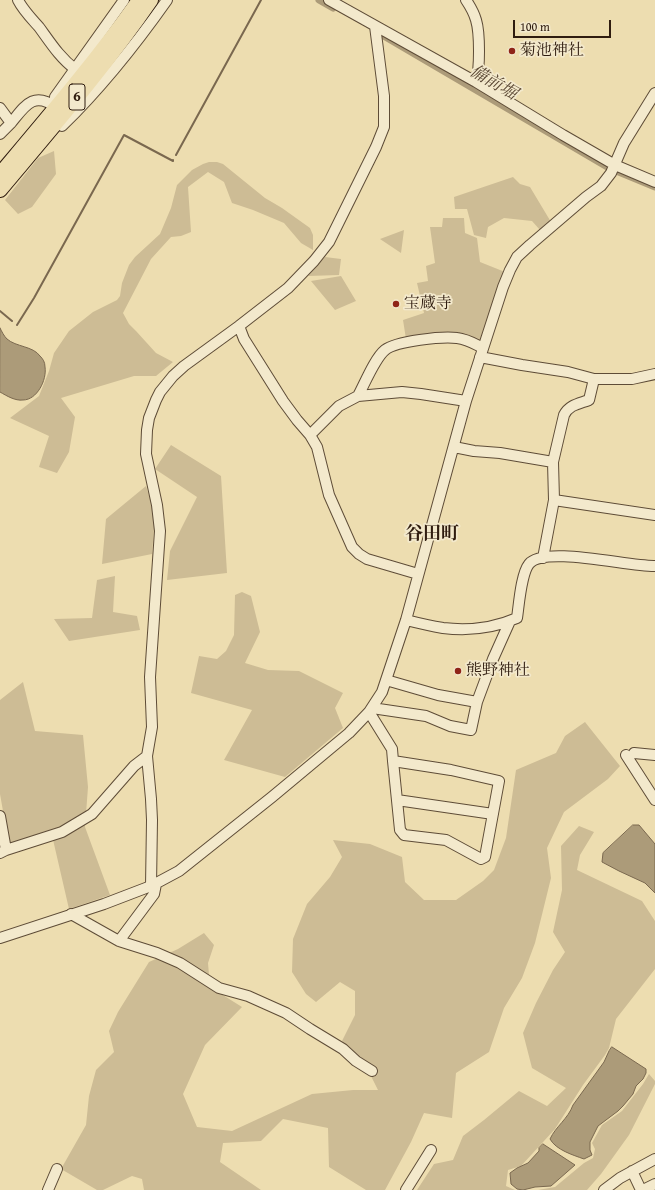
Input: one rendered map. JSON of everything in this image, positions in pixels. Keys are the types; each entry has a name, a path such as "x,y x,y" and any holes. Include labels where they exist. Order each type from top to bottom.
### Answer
{"highway":[{"name":"6","path":"0,174 85,72 139,0"},
{"name":"6","path":"0,190 104,63 151,0"}],"street":[{"path":"18,0 21,6 59,54 75,69"},
{"path":"56,107 56,98 124,0"},
{"path":"22,163 64,123 100,85 145,30 167,0"},
{"path":"329,0 376,31 476,82 613,168 655,182"},
{"path":"466,0 476,20 478,28 478,72 476,82"},
{"path":"119,941 154,894 151,799 146,756 152,727 150,677 160,531 157,505 146,454 149,418 160,392 184,366 288,288 322,252 329,242 376,147 384,127 385,104 376,31"},
{"path":"0,938 104,904 154,885 179,871 349,733 370,710 382,692 406,620 466,401 503,287 510,270 517,257 530,244 601,186 613,168 624,143 655,93"},
{"path":"0,134 28,103 42,100 48,101 56,107"},
{"path":"0,108 11,123"},
{"path":"239,326 244,339 282,401 310,435 317,447 329,495 352,547 355,551 373,561 418,574"},
{"path":"358,396 379,356 385,350 400,343 438,338 457,338 470,342 482,353 522,365 568,372 594,379 632,379 655,374"},
{"path":"543,558 554,500 553,462 564,415 566,410 570,407 589,400 594,379"},
{"path":"310,435 339,406 358,396 402,392 466,401"},
{"path":"454,447 553,462"},
{"path":"554,500 655,515"},
{"path":"406,620 444,628 471,629 489,627 517,618 524,576 527,566 532,560 573,557 642,566 655,566"},
{"path":"370,710 426,716 450,726 471,730 477,702 493,659 510,621"},
{"path":"386,680 438,695 477,702"},
{"path":"370,710 392,749 393,761 400,830 404,835 446,840 481,859 485,857 499,781 451,770 393,761"},
{"path":"655,755 630,754 655,800"},
{"path":"0,816 3,852 62,832 92,814 134,766 146,756"},
{"path":"397,800 493,814"},
{"path":"71,914 119,941 156,953 180,963 219,988 248,996 286,1013 343,1048 356,1061 372,1071"},
{"path":"406,1190 431,1150"},
{"path":"604,1190 620,1178 655,1159"},
{"path":"48,1190 57,1169"},
{"path":"632,1171 642,1190 655,1184"}],"shaded area":[{"path":"54,151 56,174 32,207 18,214 5,200 38,158"},
{"path":"209,162 223,164 265,198 310,228 313,235 313,250 301,243 284,223 232,203 224,182 208,172 188,187 191,232 181,236 171,237 151,259 123,313 129,324 156,353 173,362 156,376 134,376 61,398 75,417 69,452 57,473 39,467 49,436 10,418 39,396 49,371 54,353 69,331 93,312 117,300 120,296 122,283 129,265 135,257 160,234 171,208 177,185 192,170"},
{"path":"513,177 520,184 530,187 551,222 540,230 532,221 504,218 488,227 486,238 474,235 467,209 455,209 454,197"},
{"path":"443,218 464,218 465,233 477,238 480,262 505,272 481,342 406,339 403,320 424,313 417,283 428,281 426,266 435,263 430,227 442,227"},
{"path":"404,230 401,253 380,239"},
{"path":"325,257 341,259 339,275 308,276"},
{"path":"341,276 356,301 335,310 311,281"},
{"path":"0,328 7,339 15,344 33,350 44,362 45,372 43,383 33,397 17,400 0,392"},
{"path":"171,445 221,476 227,573 167,580 170,551 197,497 155,469"},
{"path":"146,486 155,515 152,554 102,564 106,519"},
{"path":"115,576 113,612 137,616 140,630 69,641 54,619 92,618 97,580"},
{"path":"242,592 251,596 260,632 245,663 268,670 299,671 343,693 335,708 343,728 285,777 224,760 252,710 191,693 199,656 217,659 226,651 234,635 235,595"},
{"path":"23,682 35,731 83,735 88,787 85,827 110,895 69,909 51,831 9,845 0,794 0,700"},
{"path":"585,722 620,766 608,779 564,812 547,848 551,878 535,943 522,978 504,1008 489,1052 456,1073 452,1118 424,1113 411,1142 385,1190 366,1190 329,1167 328,1128 283,1119 261,1141 223,1143 220,1162 261,1190 144,1190 142,1179 132,1176 103,1190 97,1190 61,1169 86,1125 89,1096 96,1070 114,1052 109,1031 118,1012 149,962 178,949 204,933 214,945 208,963 210,987 242,1007 205,1045 183,1094 197,1127 232,1131 312,1094 353,1090 378,1090 371,1076 342,1041 355,1015 355,991 340,982 316,1002 306,994 292,972 293,939 307,904 330,877 342,857 333,840 370,844 402,857 405,882 424,900 456,900 483,881 494,870 506,838 516,770 556,753 565,736"},
{"path":"633,825 639,825 655,844 655,893 645,883 602,862 603,853"},
{"path":"579,826 594,832 580,855 577,870 642,901 655,921 655,969 616,1019 609,1048 555,1129 521,1166 508,1170 506,1186 515,1190 417,1190 434,1164 453,1160 463,1136 519,1091 547,1106 566,1088 532,1068 523,1033 553,970 565,952 553,932 562,890 561,846"},
{"path":"612,1047 646,1069 646,1073 643,1079 636,1086 633,1094 623,1106 598,1126 590,1142 590,1150 592,1155 584,1159 560,1149 550,1139 604,1062"},
{"path":"649,1074 655,1081 655,1084 629,1135 601,1174 587,1190 538,1190 555,1187 584,1163 593,1158 595,1149 592,1143 602,1125 622,1111"},
{"path":"543,1144 575,1165 551,1186 535,1187 523,1190 517,1189 511,1184 510,1173 528,1163"}],"waterway":[{"path":"176,155 261,0"},
{"name":"備前堀","path":"319,0 333,8"},
{"name":"備前堀","path":"382,35 609,168 655,187"},
{"path":"17,325 34,298 124,135 173,160"},
{"path":"0,311 12,321"}],"place":[{"name":"菊池神社","path":"512,51"},
{"name":"宝蔵寺","path":"396,304"},
{"name":"熊野神社","path":"458,671"}],"district":[{"name":"谷田町","path":"432,534"}]}
